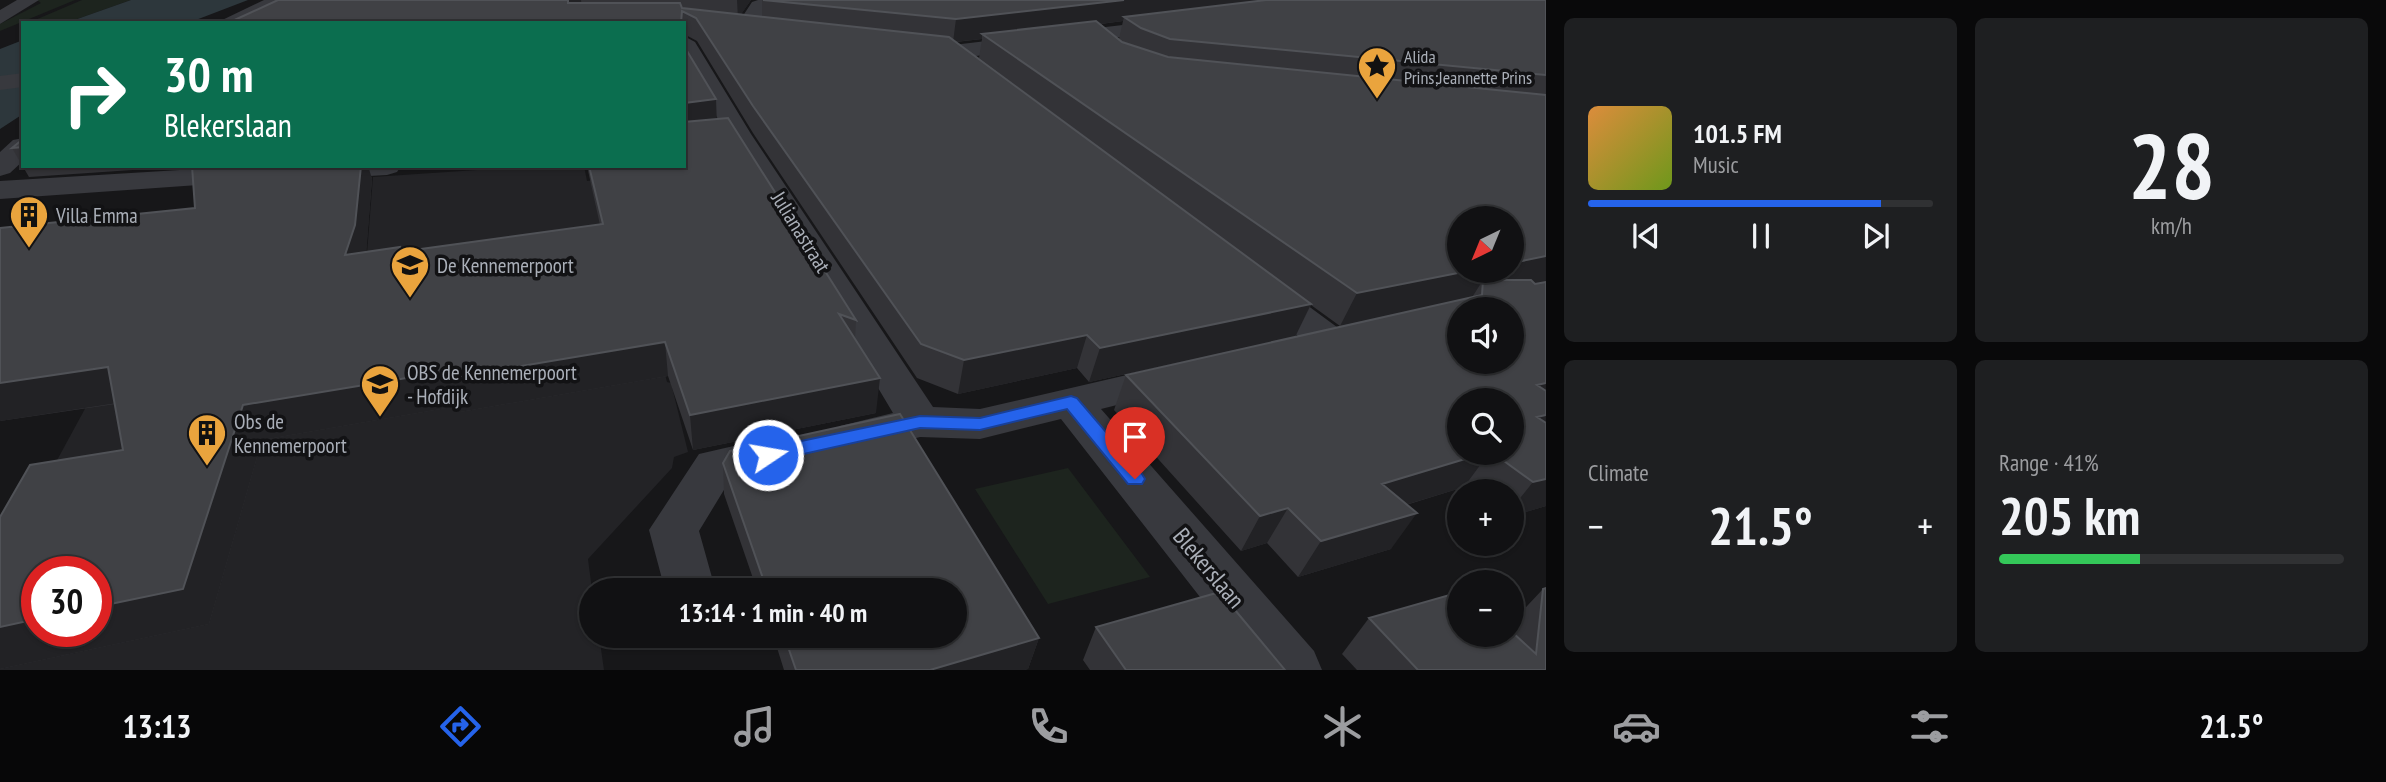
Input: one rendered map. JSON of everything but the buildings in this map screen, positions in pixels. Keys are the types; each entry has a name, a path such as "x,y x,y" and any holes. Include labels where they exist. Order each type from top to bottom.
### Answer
{"street":[{"path":"0,18 30,0"},
{"path":"231,21 280,0"},
{"path":"745,28 759,6 777,0"},
{"path":"899,46 953,52 1191,22"},
{"path":"718,25 767,30"},
{"name":"Julianastraat","path":"686,33 725,135 920,422"},
{"path":"1097,34 1106,47 1115,53"},
{"path":"953,52 986,78"},
{"path":"0,83 21,80"},
{"path":"0,166 21,148"},
{"path":"0,190 353,168"},
{"path":"1237,270 1350,338 1286,353"},
{"path":"686,578 674,530 715,466 920,422 980,424 1206,370"},
{"name":"Blekerslaan","path":"1071,402 1293,670"}],"shaded area":[{"path":"37,0 75,0 0,31 0,24 41,3"},
{"path":"82,0 131,0 72,21 33,21"},
{"path":"131,0 248,0 193,21 72,21"},
{"path":"21,41 21,115 0,129 0,49"},
{"name":"OBS de Kennemerpoort - Hofdijk","path":"506,168 584,168 587,181 615,178 667,382 671,383 688,452 674,457 672,468 588,559 590,578 579,578 579,648 601,648 604,670 0,670 0,565 148,293 367,254 373,177"},
{"path":"1068,468 1150,577 1048,604 975,489"}],"place":[{"name":"Alida Prins;Jeannette Prins","path":"1377,100"},
{"name":"Villa Emma","path":"29,249"},
{"name":"De Kennemerpoort","path":"410,299"},
{"name":"OBS de Kennemerpoort - Hofdijk","path":"380,418"},
{"name":"Obs de Kennemerpoort","path":"207,467"}],"route":[{"path":"768,455 920,422 980,424 1071,402 1135,479"}]}
